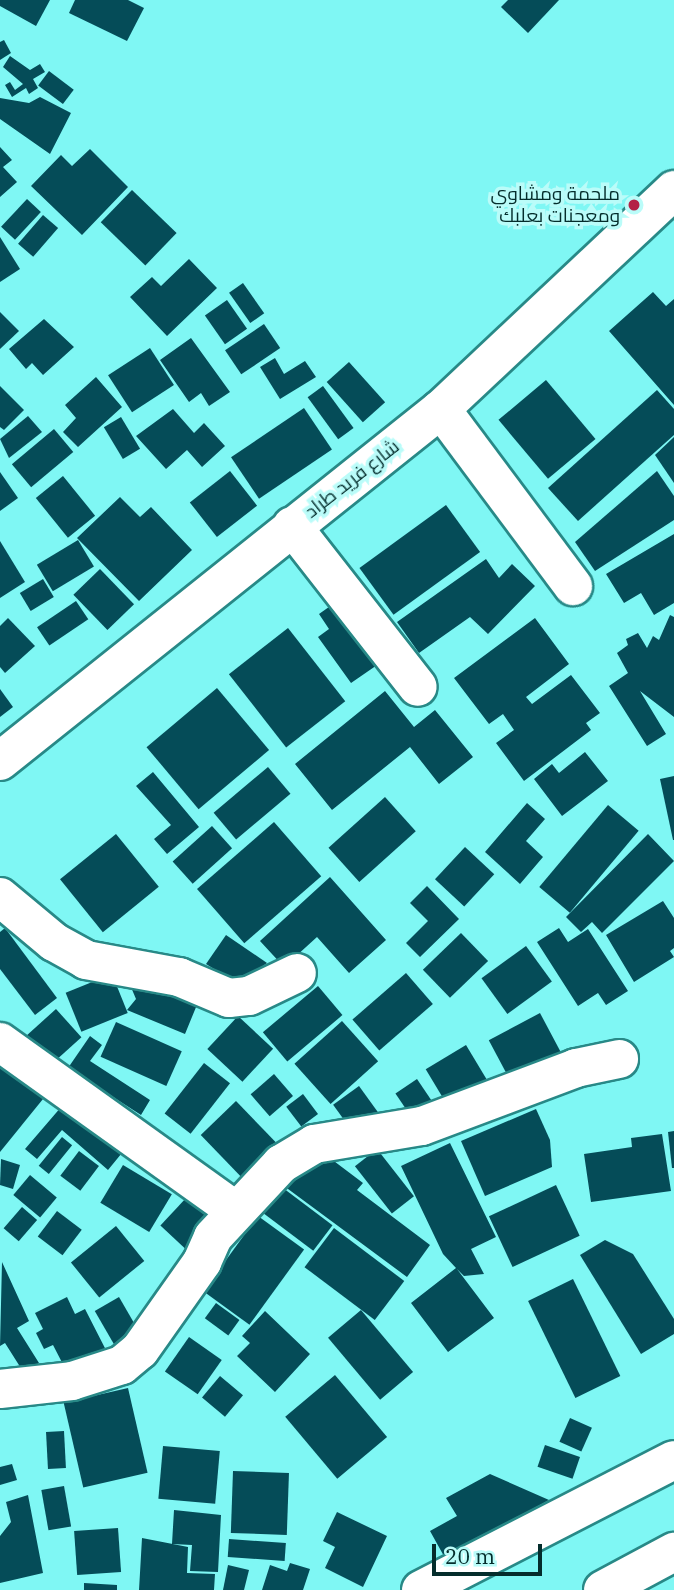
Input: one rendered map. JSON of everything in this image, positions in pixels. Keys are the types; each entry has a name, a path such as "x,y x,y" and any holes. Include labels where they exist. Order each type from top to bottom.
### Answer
{"main road":[{"name":"شارع فريد طراد","path":"4,760 441,409 674,190"},
{"path":"441,409 573,586"},
{"path":"292,526 418,687"},
{"path":"0,897 54,942 86,960 179,976 229,998 249,996 297,974"},
{"path":"0,1042 236,1212"},
{"path":"0,1389 72,1381 122,1365 140,1350 202,1262 213,1237 281,1164 314,1144 422,1126 576,1068 620,1059"},
{"path":"421,1590 674,1460"},
{"path":"603,1590 674,1552"}],"building":[{"path":"0,0 50,0 36,26 0,6"},
{"path":"75,0 128,0 144,8 127,41 69,13"},
{"path":"508,0 559,0 528,33 501,7"},
{"path":"4,40 11,53 0,60 0,42"},
{"path":"10,56 30,70 40,64 45,72 33,79 38,88 29,94 26,88 12,97 5,85 10,82 15,90 23,84 3,67"},
{"path":"49,71 74,90 63,104 38,85"},
{"path":"40,97 71,113 50,154 0,119 0,98 29,103"},
{"path":"0,147 12,160 3,167 17,182 0,197"},
{"path":"90,149 128,187 82,235 31,186 61,155 72,166"},
{"path":"132,190 177,233 145,265 101,222"},
{"path":"27,199 41,212 15,240 1,227"},
{"path":"43,215 58,228 33,257 18,244"},
{"path":"0,237 20,269 0,282"},
{"path":"189,259 217,288 167,336 130,297 152,277 161,286"},
{"path":"243,283 264,313 250,323 229,293"},
{"path":"653,292 666,306 674,299 674,405 609,331"},
{"path":"227,300 247,329 225,344 205,315"},
{"path":"0,312 19,331 0,349"},
{"path":"44,319 74,347 43,375 32,363 26,369 9,349"},
{"path":"264,324 280,348 241,374 225,350"},
{"path":"191,338 230,392 209,406 201,393 189,402 160,360"},
{"path":"150,348 174,385 132,412 108,375"},
{"path":"275,358 284,374 305,361 316,377 280,399 260,367"},
{"path":"349,362 385,402 363,422 327,382"},
{"path":"96,377 122,407 78,447 63,432 76,418 65,405"},
{"path":"546,380 595,439 548,479 499,420"},
{"path":"0,386 24,410 4,430 0,427"},
{"path":"323,386 354,428 338,439 308,397"},
{"path":"657,390 674,409 674,435 578,521 548,488"},
{"path":"304,408 332,449 259,499 231,457"},
{"path":"173,409 194,433 204,423 225,446 202,467 187,450 166,469 136,436"},
{"path":"28,416 42,432 9,458 0,439"},
{"path":"121,417 140,449 123,459 104,427"},
{"path":"54,429 73,452 31,487 12,464"},
{"path":"674,437 674,483 655,455"},
{"path":"230,471 257,506 217,537 190,502"},
{"path":"657,471 674,496 674,520 595,571 575,542"},
{"path":"0,472 18,498 0,511"},
{"path":"63,476 95,516 68,538 36,498"},
{"path":"120,497 140,517 151,507 192,550 139,601 77,538"},
{"path":"446,505 480,552 394,615 359,568"},
{"path":"674,534 674,603 654,615 641,593 624,603 606,574"},
{"path":"78,540 94,567 53,591 37,565"},
{"path":"0,541 25,582 0,598"},
{"path":"486,559 499,578 512,564 535,586 488,634 470,617 419,653 397,622"},
{"path":"100,569 134,604 107,630 73,595"},
{"path":"43,579 54,597 31,611 20,593"},
{"path":"76,601 88,619 49,646 37,627"},
{"path":"336,602 380,663 351,683 318,637 329,629 319,614"},
{"path":"670,615 674,617 674,717 640,691 666,734 647,746 609,686 628,673 617,653 628,645 626,639 638,633 647,648 653,636 659,640"},
{"path":"8,618 35,646 5,673 0,667 0,626"},
{"path":"535,618 569,664 526,697 532,704 571,675 600,713 586,723 591,730 524,781 496,743 514,730 503,714 489,724 454,678"},
{"path":"288,628 345,701 286,747 229,674"},
{"path":"217,688 269,750 199,809 147,747"},
{"path":"0,689 13,707 0,717"},
{"path":"385,691 414,727 435,710 473,757 439,784 410,747 332,810 295,764"},
{"path":"585,752 608,781 562,816 534,779 552,764 559,773"},
{"path":"268,767 290,794 236,839 214,813"},
{"path":"153,772 199,827 167,854 154,839 171,825 136,786"},
{"path":"674,776 674,840 673,840 660,779"},
{"path":"385,797 416,831 359,882 329,848"},
{"path":"527,803 545,819 526,841 543,857 520,884 485,852"},
{"path":"608,805 639,831 570,913 539,887"},
{"path":"274,822 321,876 244,943 197,889"},
{"path":"212,826 232,848 193,884 173,861"},
{"path":"116,834 159,887 103,932 60,879"},
{"path":"648,834 674,861 602,933 592,922 581,932 566,917"},
{"path":"465,847 494,874 464,906 435,879"},
{"path":"330,877 386,940 349,973 317,937 284,967 260,941"},
{"path":"427,886 459,919 420,957 406,943 428,921 410,903"},
{"path":"663,901 674,918 674,948 670,951 674,957 634,982 606,935"},
{"path":"5,928 57,998 35,1015 0,969 0,932"},
{"path":"559,928 568,942 588,929 628,991 606,1005 598,993 578,1006 537,942"},
{"path":"461,933 488,961 450,998 423,970"},
{"path":"226,935 267,963 238,984 206,964"},
{"path":"526,946 552,982 507,1014 482,978"},
{"path":"406,973 433,1004 379,1051 352,1020"},
{"path":"112,974 128,1013 81,1032 66,993"},
{"path":"128,980 201,995 185,1034 127,1010 136,999"},
{"path":"318,986 342,1015 287,1061 263,1032"},
{"path":"56,1009 81,1037 51,1065 26,1036"},
{"path":"540,1013 564,1059 513,1086 489,1040"},
{"path":"238,1016 273,1049 242,1082 207,1049"},
{"path":"342,1021 378,1061 331,1104 294,1064"},
{"path":"116,1022 182,1051 166,1086 101,1057"},
{"path":"90,1036 102,1045 90,1061 150,1100 141,1115 68,1068"},
{"path":"466,1045 488,1081 447,1105 426,1069"},
{"path":"204,1063 230,1083 191,1134 165,1113"},
{"path":"0,1064 43,1099 0,1152"},
{"path":"274,1074 293,1096 270,1116 251,1094"},
{"path":"417,1079 433,1103 412,1118 395,1094"},
{"path":"359,1086 378,1112 352,1131 333,1105"},
{"path":"303,1094 318,1114 301,1127 286,1107"},
{"path":"68,1099 126,1148 108,1170 62,1130 37,1159 25,1149"},
{"path":"236,1101 283,1149 247,1183 201,1135"},
{"path":"536,1109 550,1140 552,1167 485,1196 461,1141"},
{"path":"674,1131 674,1168 672,1168 668,1132"},
{"path":"662,1134 671,1191 591,1202 584,1154 632,1147 631,1138"},
{"path":"62,1137 72,1145 49,1174 39,1166"},
{"path":"450,1143 496,1237 471,1249 484,1274 464,1276 457,1269 494,1318 448,1352 411,1303 456,1268 443,1254 401,1166"},
{"path":"314,1146 363,1183 357,1190 430,1245 407,1277 284,1186"},
{"path":"377,1149 414,1196 392,1214 355,1166"},
{"path":"79,1151 99,1166 80,1191 60,1176"},
{"path":"1,1159 20,1165 13,1189 0,1185"},
{"path":"123,1165 172,1194 149,1232 100,1203"},
{"path":"30,1175 57,1197 40,1217 13,1195"},
{"path":"556,1185 580,1236 513,1267 489,1216"},
{"path":"283,1188 333,1225 313,1251 264,1214"},
{"path":"187,1197 217,1225 190,1253 160,1226"},
{"path":"22,1207 37,1220 19,1241 4,1228"},
{"path":"57,1211 82,1230 62,1255 38,1237"},
{"path":"258,1216 304,1250 249,1325 203,1291"},
{"path":"116,1226 144,1261 99,1297 71,1263"},
{"path":"334,1228 404,1281 375,1320 305,1267"},
{"path":"605,1240 633,1254 674,1319 674,1334 641,1354 580,1255"},
{"path":"2,1262 29,1321 17,1328 39,1363 24,1373 5,1343 0,1346"},
{"path":"573,1279 620,1376 575,1398 528,1301"},
{"path":"67,1297 75,1314 85,1309 109,1356 69,1376 53,1345 44,1349 36,1333 43,1329 35,1313"},
{"path":"119,1297 142,1337 118,1351 95,1311"},
{"path":"216,1303 239,1320 228,1335 205,1318"},
{"path":"361,1310 413,1372 380,1400 328,1338"},
{"path":"265,1311 310,1354 275,1392 237,1356 250,1343 242,1336"},
{"path":"189,1337 222,1360 198,1394 165,1371"},
{"path":"335,1375 387,1437 337,1479 285,1417"},
{"path":"220,1376 243,1395 225,1417 202,1397"},
{"path":"128,1388 148,1473 83,1488 64,1403"},
{"path":"570,1418 592,1428 581,1452 559,1442"},
{"path":"64,1431 66,1468 48,1469 46,1432"},
{"path":"545,1445 580,1457 572,1479 538,1467"},
{"path":"163,1446 220,1451 215,1504 158,1499"},
{"path":"12,1464 17,1480 0,1485 0,1467"},
{"path":"233,1471 289,1473 287,1535 231,1533"},
{"path":"490,1474 549,1500 445,1558 430,1531 457,1516 446,1498"},
{"path":"64,1486 71,1526 48,1530 41,1490"},
{"path":"28,1495 43,1573 0,1583 0,1536 11,1522 6,1502"},
{"path":"174,1510 221,1515 218,1572 190,1571 192,1545 172,1544"},
{"path":"337,1512 387,1536 363,1587 325,1568 335,1547 323,1541"},
{"path":"118,1528 121,1572 77,1575 74,1531"},
{"path":"142,1538 188,1547 187,1573 215,1574 214,1590 139,1590"},
{"path":"229,1539 286,1543 285,1561 228,1557"},
{"path":"290,1563 310,1569 303,1590 262,1590 270,1565 287,1571"},
{"path":"228,1565 249,1570 244,1590 223,1590"},
{"path":"84,1583 117,1585 117,1590 84,1590"}],"place":[{"name":"ملحمة ومشاوي ومعجنات بعلبك","path":"634,205"}]}
